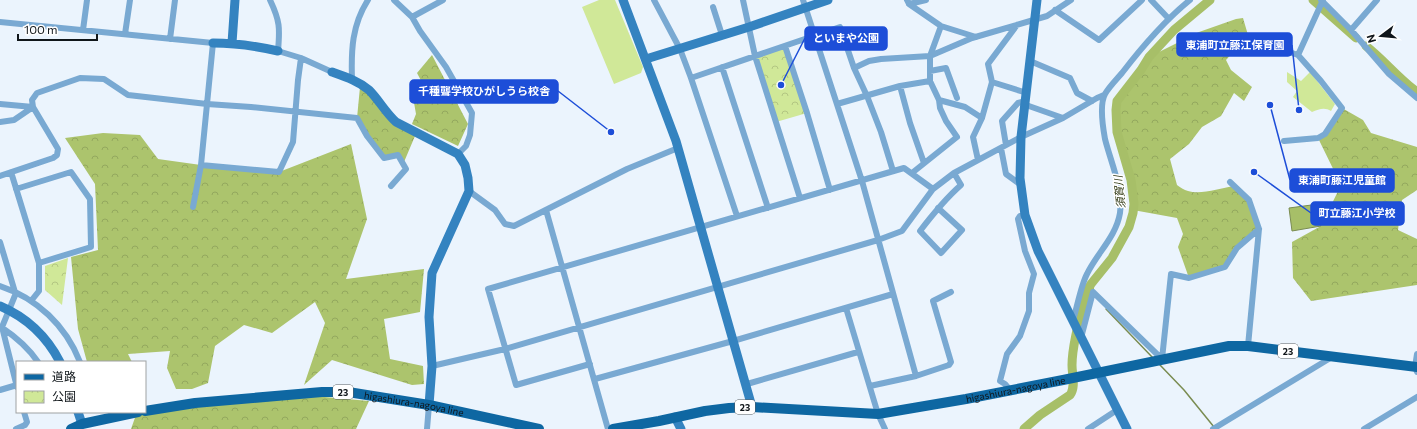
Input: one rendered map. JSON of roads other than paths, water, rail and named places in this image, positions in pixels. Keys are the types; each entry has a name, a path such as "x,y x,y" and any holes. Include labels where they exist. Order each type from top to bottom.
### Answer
{"main road":[{"name":"higashiura-nagoya line","path":"613,429 705,411 752,407 878,414 966,399 1229,346 1248,346 1416,369"},
{"name":"higashiura-nagoya line","path":"146,411 195,403 322,392 348,392 429,405 539,429"},
{"path":"71,429 82,424 133,413"}],"street":[{"path":"83,30 87,0"},
{"path":"126,34 130,0"},
{"path":"170,39 175,0"},
{"path":"232,43 235,0"},
{"path":"270,0 278,17 280,31 278,51"},
{"path":"352,79 351,60 355,28 359,16 368,0"},
{"path":"394,0 412,16 420,31 446,67 472,113 470,134 466,146 458,154"},
{"path":"412,16 443,0"},
{"path":"622,0 646,59 678,148 752,407"},
{"path":"654,0 680,49 691,78 736,216"},
{"path":"743,0 755,56 800,198"},
{"path":"646,59 749,27 804,4 828,0"},
{"path":"908,2 926,0"},
{"path":"1037,0 1027,100 1021,137 1020,178 1024,215 1038,251 1127,429"},
{"path":"854,68 869,61 881,59 930,56 976,37 1047,16 1071,0"},
{"path":"1056,10 1099,40 1142,0"},
{"path":"1151,0 1169,19"},
{"path":"432,366 505,349 579,326 878,240 902,231 933,189 954,173 1021,137 1063,118 1104,95 1138,52 1169,19 1190,0"},
{"path":"1298,54 1322,0 1351,30 1389,74 1417,98"},
{"path":"1351,30 1377,0"},
{"path":"908,2 941,26 976,37"},
{"path":"804,4 862,181 916,376"},
{"path":"713,7 722,35"},
{"path":"0,22 213,43 232,43 257,46 278,51 301,58 352,79 369,90 388,115 396,122 458,154 466,171 469,191 432,273 428,317 432,366 427,429"},
{"path":"978,160 973,137 982,118 992,82 988,64 1017,25"},
{"path":"912,173 957,137 946,121 940,108 939,100 930,81 930,56 941,26"},
{"path":"691,78 840,27 854,68 881,132 893,171"},
{"path":"1240,51 1251,39 1272,42 1292,53 1298,54 1342,108 1325,134 1318,138 1284,141"},
{"path":"193,207 201,165 213,43"},
{"path":"785,46 830,190"},
{"path":"201,165 279,172 293,142 301,58"},
{"path":"1030,61 1070,78 1077,93 1092,101"},
{"path":"722,67 768,208"},
{"path":"930,71 946,68 957,98"},
{"path":"0,176 53,158 57,155 58,149 33,107 32,100 36,93 84,78 104,78 128,95 357,118 367,136 384,158 398,156 406,170 391,186"},
{"path":"837,104 900,86 930,81"},
{"path":"992,82 1063,118"},
{"path":"900,86 910,123 924,163"},
{"path":"1073,320 1086,274 1104,248 1114,230 1120,213 1116,178 1105,138 1102,119 1104,95"},
{"path":"939,100 966,107 982,118"},
{"path":"1021,185 1006,174 1002,121 1018,103 1027,100"},
{"path":"0,104 33,107"},
{"path":"0,122 14,120 33,107"},
{"path":"469,191 495,210 505,224 514,226 627,169 678,148"},
{"path":"590,364 516,385 488,289 904,168 933,189"},
{"path":"11,172 39,263 39,291 32,301"},
{"path":"16,189 71,172 90,200 91,247 39,263"},
{"path":"938,208 962,230 941,253 920,230 938,208 945,200 961,185 954,173"},
{"path":"1230,182 1248,200 1259,229 1248,346"},
{"path":"546,210 608,429"},
{"path":"1010,390 1000,381 1007,354 1020,336 1029,311 1028,293 1034,274 1025,251 1019,225 1018,219 1020,216 1024,215"},
{"path":"1158,360 1172,274 1189,278 1225,267 1237,248 1259,229"},
{"path":"0,242 16,292"},
{"path":"0,286 16,292 32,301 52,317 72,344 80,361"},
{"path":"16,292 4,308 1,327 16,382"},
{"path":"870,386 916,376 949,365 951,362 933,301 951,292"},
{"path":"1081,338 1094,292 1158,360"},
{"path":"595,379 894,294"},
{"path":"4,308 23,318 54,352 59,361"},
{"path":"846,308 858,352 884,429"},
{"path":"1,327 22,342 37,361"},
{"path":"746,384 858,352"},
{"path":"1416,369 1417,354"},
{"path":"1215,428 1332,357"},
{"path":"0,390 16,386"},
{"path":"1364,429 1417,396"},
{"path":"1088,429 1117,410"},
{"path":"16,429 25,425 27,422 24,413"},
{"path":"78,413 82,424"},
{"path":"675,417 681,429"}],"waterway":[{"name":"須賀川","path":"1024,429 1040,415 1070,395 1072,392 1072,357 1077,328 1087,291 1112,258 1129,227 1133,213 1134,204 1131,180 1117,132 1117,101 1149,57 1174,30 1210,0"},
{"path":"1313,0 1356,38"},
{"path":"1366,46 1417,92"},
{"name":"須賀川","path":"1091,284 1094,291"},
{"path":"1106,309 1153,358"},
{"path":"1160,365 1184,390 1214,427"}],"place":[{"name":"といまや公園","path":"781,85"},
{"name":"東浦町藤江児童館","path":"1270,105"},
{"name":"東浦町立藤江保育園","path":"1299,110"},
{"name":"千種聾学校ひがしうら校舎","path":"611,132"},
{"name":"町立藤江小学校","path":"1254,172"}]}
